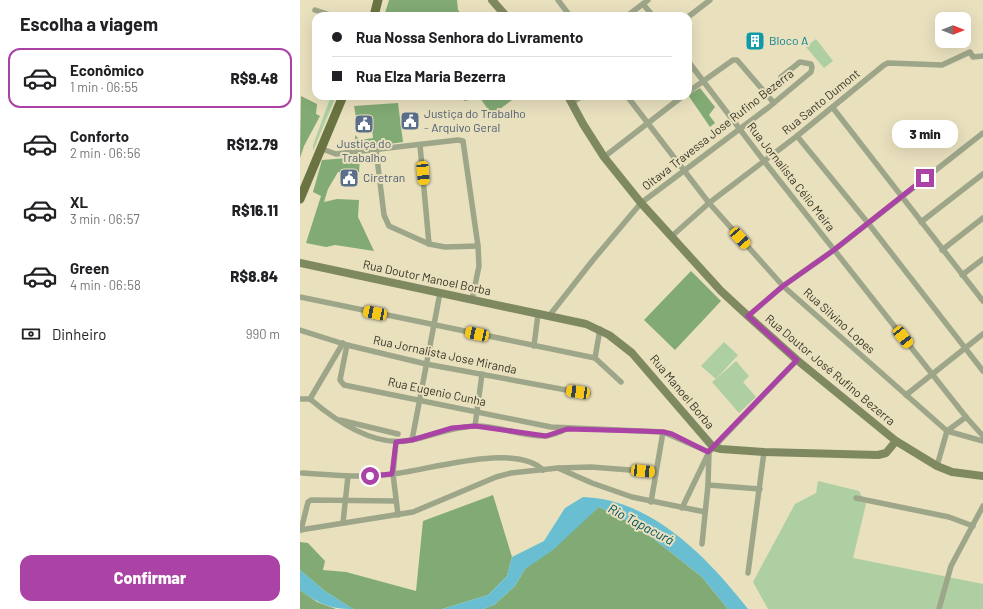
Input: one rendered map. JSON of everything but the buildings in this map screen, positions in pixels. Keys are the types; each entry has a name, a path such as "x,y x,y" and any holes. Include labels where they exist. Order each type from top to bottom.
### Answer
{"main road":[{"path":"375,12 378,0"},
{"path":"300,199 341,100"}],"street":[{"path":"492,0 502,12"},
{"path":"558,0 565,12"},
{"path":"632,12 648,0"},
{"path":"692,14 710,0"},
{"path":"643,4 650,12"},
{"path":"315,10 321,12"},
{"name":"Rua Santo Dumont","path":"672,236 708,203 833,108 884,65 888,63 942,65 970,52 973,57 983,56"},
{"path":"692,89 730,61 737,60 774,103"},
{"name":"Oitava Travessa Jose Rufino Bezerra","path":"549,316 593,260 641,203 774,103 811,72 811,64 800,62 781,77"},
{"name":"Rua Jornalista Célio Meira","path":"692,66 834,250 966,417 983,436"},
{"name":"Rua Doutor José Rufino Bezerra","path":"570,100 604,157 641,203 722,292 748,316 797,360 896,441 937,466 952,472 983,476"},
{"name":"Rua Silvino Lopes","path":"630,100 708,203 783,286 947,431 983,441"},
{"path":"604,157 678,100"},
{"path":"833,108 983,302"},
{"path":"748,316 783,286 834,250 983,133"},
{"path":"797,136 868,223 983,371"},
{"path":"322,149 336,154 461,140 464,143 478,246 479,266 472,300"},
{"path":"420,145 429,244"},
{"path":"376,150 386,221 394,230 429,244 445,248 478,246"},
{"path":"922,222 983,174"},
{"path":"942,250 983,218"},
{"path":"962,275 983,259"},
{"name":"Rua Doutor Manoel Borba","path":"300,263 549,316"},
{"path":"412,440 418,400 440,293"},
{"path":"300,297 595,358 621,382"},
{"path":"534,346 538,314"},
{"name":"Rua Manoel Borba","path":"549,316 586,324 600,329 632,353 711,449 878,455 886,454 896,441"},
{"path":"595,358 600,329"},
{"name":"Rua Jornalista Jose Miranda","path":"300,330 345,344 426,364 588,394"},
{"path":"906,395 983,334"},
{"path":"310,399 345,344"},
{"name":"Rua Eugenio Cunha","path":"345,344 340,380 342,384 535,424 567,429"},
{"path":"682,508 711,449 797,360"},
{"path":"475,426 482,374"},
{"path":"300,399 310,399 332,418 360,432 396,442 412,440 452,428 475,426 546,436 567,429 664,432 711,449"},
{"path":"937,466 947,431 966,417"},
{"path":"332,418 398,434"},
{"path":"651,502 664,432"},
{"path":"396,442 392,474 398,515"},
{"path":"702,544 711,449"},
{"path":"748,574 764,452"},
{"path":"302,473 348,476 392,474 440,464 507,458 532,461 543,470"},
{"path":"395,500 309,501 300,530 413,512 496,477 511,473 558,468 591,467 656,472"},
{"path":"558,468 592,483 651,502 705,512"},
{"path":"343,523 348,476"},
{"path":"708,485 760,489"},
{"path":"856,498 950,517 973,526"},
{"path":"939,609 951,566 983,506"}],"green space":[{"path":"389,0 457,0 460,12 385,12"},
{"path":"816,39 833,61 824,68 806,47"},
{"path":"700,88 715,107 709,115 715,123 710,127 691,100 692,93"},
{"path":"301,96 317,104 316,114 320,116 304,146 300,158"},
{"path":"330,100 334,100 313,151 313,145"},
{"path":"481,100 512,100 492,115"},
{"path":"398,103 403,142 356,149 355,135 360,140 373,138 371,116 356,117 354,106"},
{"path":"360,157 359,172 338,172 328,189 324,202 337,199 359,200 358,217 374,251 335,245 326,247 306,243 321,196 313,192 322,160"},
{"path":"691,271 721,301 675,350 644,320"},
{"path":"724,342 738,355 716,379 701,366"},
{"path":"736,361 749,376 743,382 756,397 739,413 712,382"},
{"path":"818,481 859,491 866,504 853,558 983,584 983,609 768,609 753,582 795,504 816,493"},
{"path":"493,495 512,557 507,576 488,595 442,609 353,609 325,591 300,570 300,542 308,543 325,561 323,570 346,572 416,591 423,521"},
{"path":"599,507 636,525 702,577 728,609 483,609 494,605 515,586 525,569"},
{"path":"300,590 317,602 336,609 300,609"}],"water":[{"name":"Rio Tapacurá","path":"583,497 608,500 632,508 655,520 676,535 715,570 748,609 728,609 702,577 636,525 599,507 553,550 525,569 515,586 494,605 483,609 442,609 488,595 507,576 512,557 544,541 565,508"},
{"path":"300,570 325,591 353,609 325,605 300,590"}],"place":[{"name":"Bloco A","path":"755,41"},
{"name":"Justiça do Trabalho - Arquivo Geral","path":"410,121"},
{"name":"Justiça do Trabalho","path":"364,124"},
{"name":"Ciretran","path":"349,178"}],"route":[{"path":"370,476 392,474 396,442 412,440 452,428 475,426 506,429 546,436 553,435 567,429 656,431 672,434 708,452 797,360 748,316 783,286 834,250 925,178"}]}
